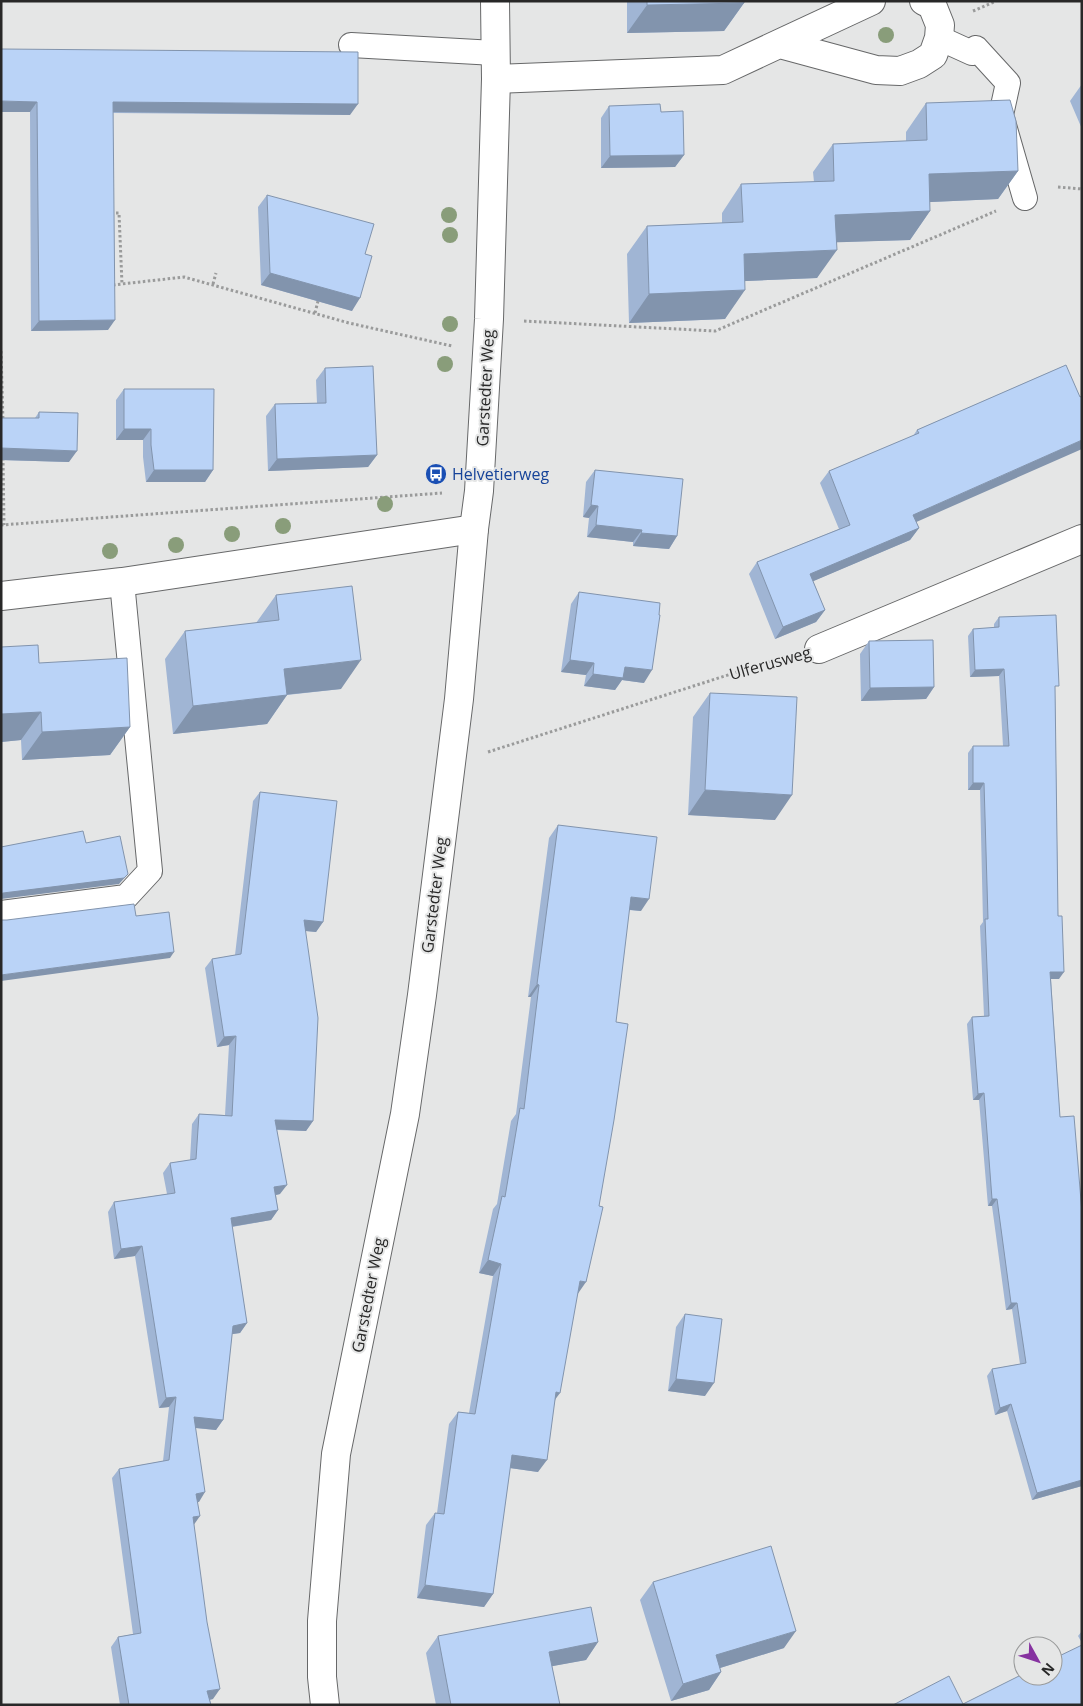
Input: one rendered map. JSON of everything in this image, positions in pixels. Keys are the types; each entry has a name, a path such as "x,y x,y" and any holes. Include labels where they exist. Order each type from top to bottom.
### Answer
{"main road":[{"name":"Garstedter Weg","path":"325,1705 322,1677 322,1622 336,1454 404,1114 422,995 459,699 479,491 490,319 496,66 495,1"},
{"path":"496,66 723,70 870,1"},
{"path":"780,44 876,70 900,71 919,64 934,55 940,38 940,25 932,5 924,1"},
{"path":"1,596 122,582 474,529"},
{"name":"Ulferusweg","path":"819,649 1082,539"}],"lane":[{"path":"940,38 972,53 976,48 1008,83 1002,115 1025,198"},
{"path":"351,45 496,66"},
{"path":"1,913 126,896 150,871 122,582"}],"path":[{"path":"490,319 715,331 1025,198 1059,187 1082,189"},
{"path":"107,213 119,213 122,284"},
{"path":"213,284 216,273"},
{"path":"107,286 184,276 349,323 487,354"},
{"path":"315,313 318,301"},
{"path":"1,351 3,428"},
{"path":"3,457 3,525 479,491"},
{"name":"Ulferusweg","path":"450,764 781,658 819,649"}],"building":[{"path":"647,1 744,1 744,3 647,5"},
{"path":"1,49 358,52 358,104 113,102 115,320 39,321 37,102 1,101"},
{"path":"1010,100 1016,121 1018,171 929,174 930,211 835,215 837,250 744,254 745,290 649,294 647,226 743,222 741,184 834,181 833,144 927,140 926,103"},
{"path":"660,104 661,112 683,111 684,155 610,156 609,106"},
{"path":"267,195 374,224 365,254 372,256 360,298 270,273"},
{"path":"1066,365 1080,397 1082,396 1082,440 913,515 919,528 810,574 825,610 783,627 757,562 850,525 829,471 919,433 917,430"},
{"path":"373,366 377,455 277,459 275,404 326,403 325,368"},
{"path":"124,389 214,389 213,470 154,470 151,429 124,429"},
{"path":"39,412 78,413 77,451 1,448 1,418 39,418"},
{"path":"595,470 683,479 677,536 641,533 642,530 596,525 598,506 591,505"},
{"path":"352,586 361,660 284,669 287,695 193,706 185,631 279,620 276,595"},
{"path":"579,592 660,603 652,670 625,667 623,678 593,674 594,663 570,660"},
{"path":"1056,615 1059,686 1055,686 1058,916 1062,916 1064,972 1050,972 1060,1117 1074,1116 1082,1213 1082,1480 1037,1493 1011,1404 1000,1408 992,1369 1026,1363 1017,1303 1011,1303 997,1199 992,1199 984,1093 978,1094 972,1017 989,1016 985,919 988,919 984,783 973,783 973,746 1009,746 1004,669 975,670 973,629 999,627 999,617"},
{"path":"933,640 934,687 870,688 869,641"},
{"path":"38,645 39,663 127,658 130,727 42,732 41,712 1,714 1,647"},
{"path":"710,693 797,697 792,795 705,790"},
{"path":"260,792 337,801 323,922 304,920 318,1018 313,1121 275,1120 287,1185 274,1187 278,1210 231,1218 247,1323 233,1326 223,1420 194,1417 205,1492 196,1494 200,1516 193,1517 207,1622 220,1689 207,1691 211,1705 129,1705 118,1637 141,1633 119,1469 169,1460 176,1397 166,1398 142,1246 121,1249 114,1202 175,1193 170,1163 196,1159 199,1114 232,1116 236,1036 224,1037 212,959 241,954"},
{"path":"558,825 657,837 649,899 631,897 616,1022 628,1024 599,1206 603,1207 586,1282 580,1281 560,1393 556,1392 547,1460 512,1455 493,1594 425,1585 435,1513 444,1514 458,1412 475,1414 501,1264 488,1260 502,1196 505,1197 520,1108 524,1109 539,985 537,984"},
{"path":"83,831 86,843 120,836 128,874 124,878 1,894 1,847"},
{"path":"134,904 136,916 169,912 174,952 1,975 1,920"},
{"path":"685,1314 722,1319 714,1383 676,1379"},
{"path":"771,1546 796,1631 716,1655 721,1672 683,1684 653,1582"},
{"path":"591,1607 598,1642 549,1652 560,1705 451,1705 438,1636"},
{"path":"1082,1645 1082,1705 893,1705 949,1676 963,1704 1013,1679 1013,1686 1063,1686 1063,1654"}],"place":[{"name":"Helvetierweg","path":"436,474"}]}
